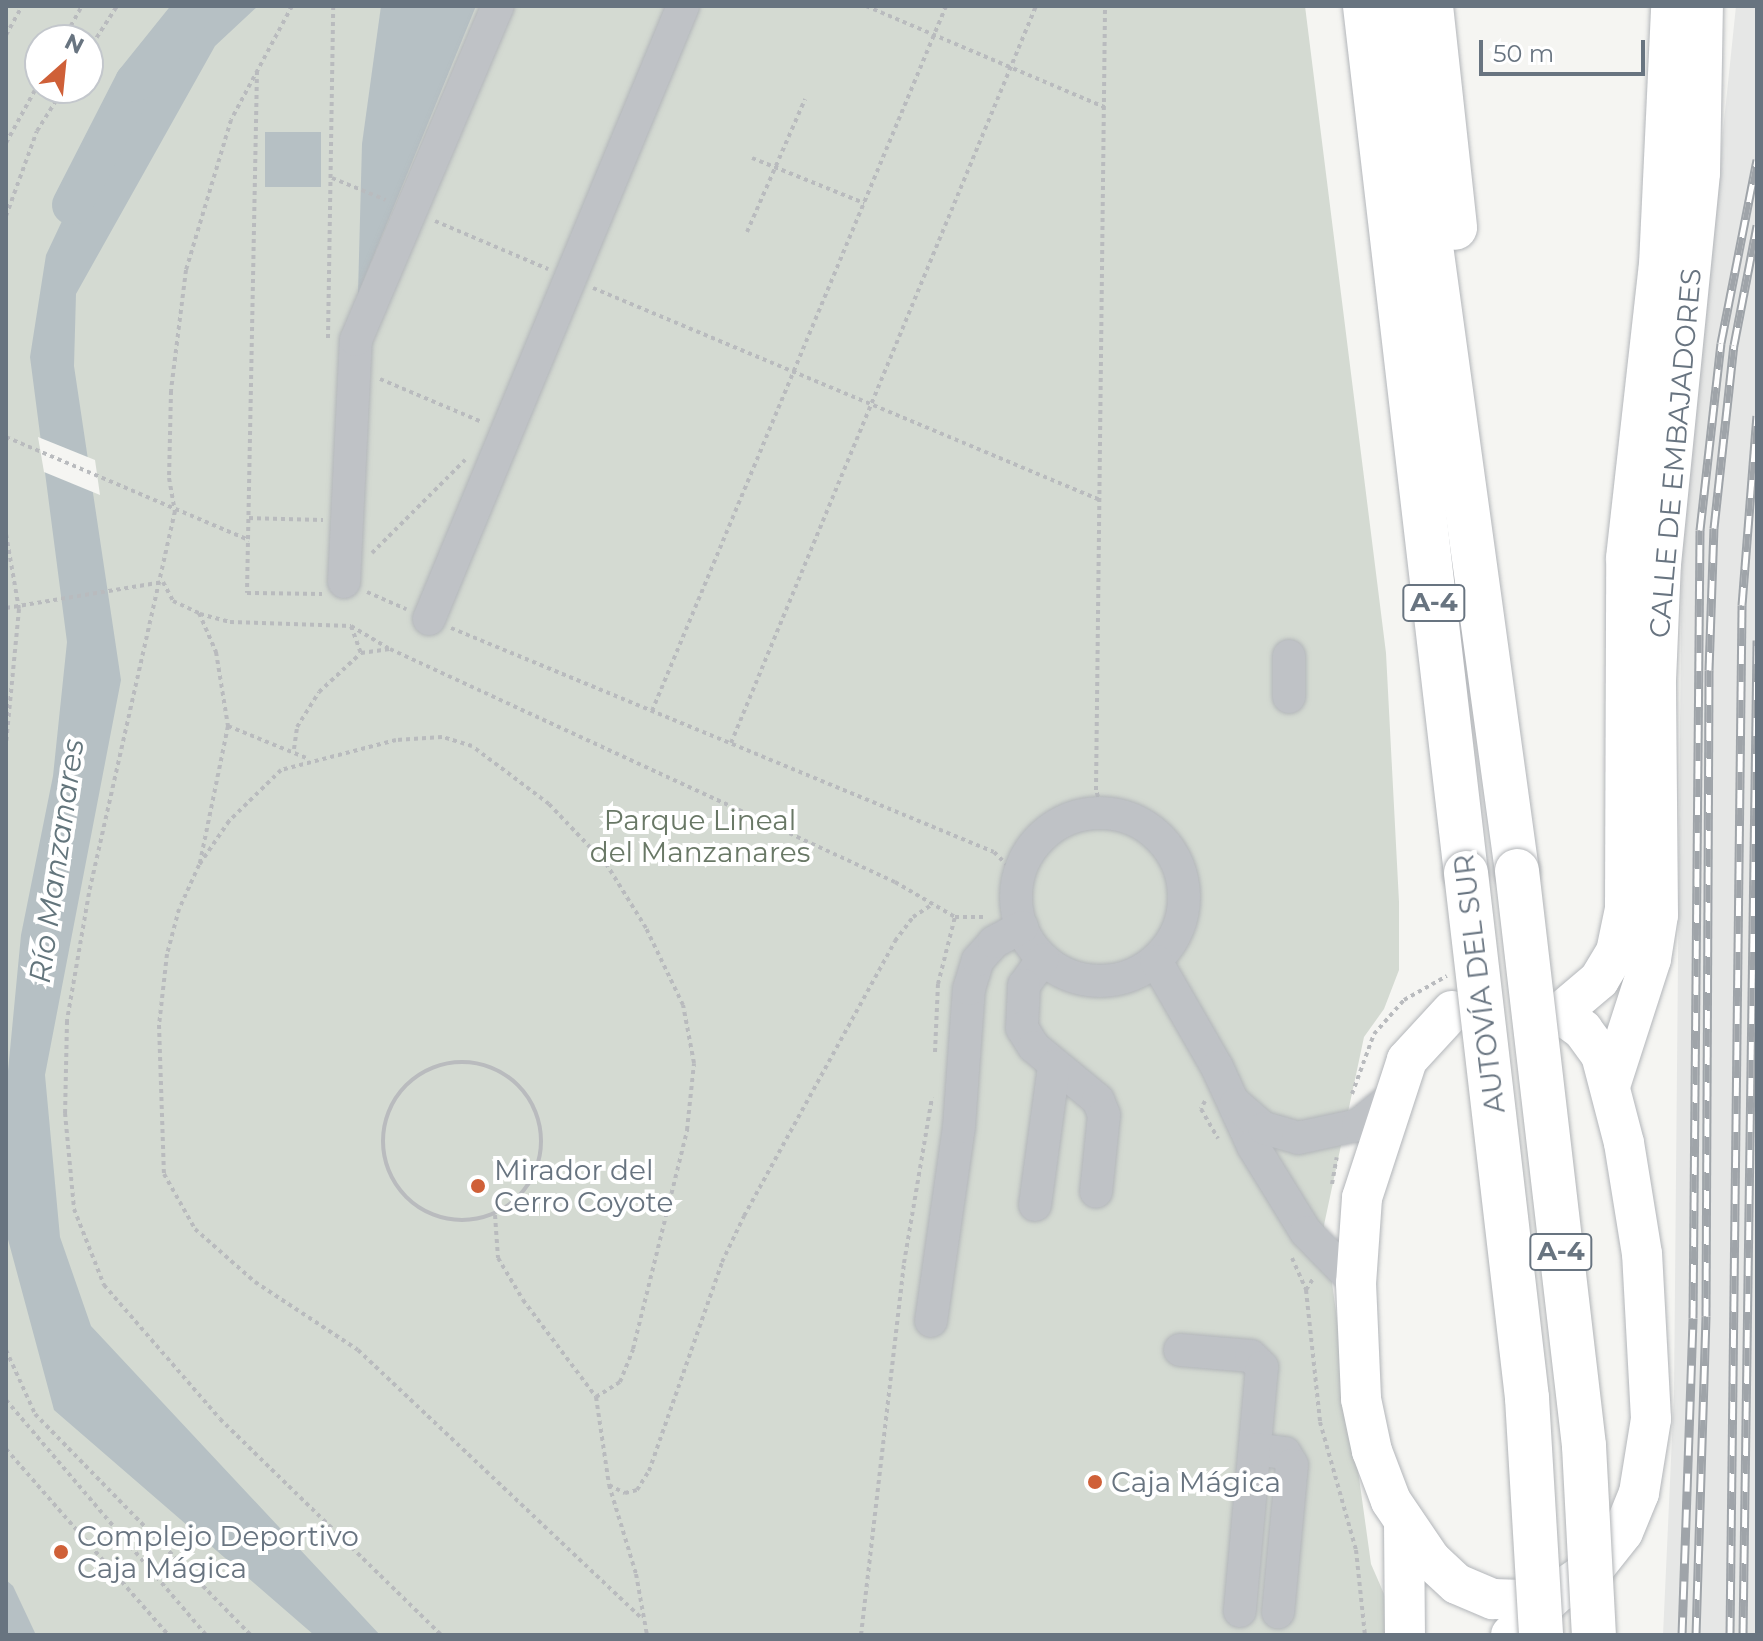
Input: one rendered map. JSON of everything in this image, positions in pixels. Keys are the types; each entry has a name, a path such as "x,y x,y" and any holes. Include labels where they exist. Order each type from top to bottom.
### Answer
{"highway":[{"path":"1340,6 1371,202 1401,334"},
{"path":"1365,6 1401,334"},
{"path":"1398,6 1481,601"},
{"path":"1431,6 1457,246 1481,601"},
{"name":"AUTOVÍA DEL SUR","path":"1401,334 1527,1398 1541,1635"},
{"name":"AUTOVÍA DEL SUR","path":"1481,601 1517,871 1584,1446 1594,1635"}],"main road":[{"name":"CALLE DE EMBAJADORES","path":"1610,1086 1592,1041 1560,1013 1599,980 1616,952 1625,909 1626,558 1659,265 1671,6"},
{"name":"CALLE DE EMBAJADORES","path":"1610,1086 1651,959 1658,915 1656,681 1661,564 1700,173 1703,6"},
{"path":"1452,1011 1407,1060 1391,1098 1362,1198 1356,1283 1365,1426 1381,1477 1404,1524 1457,1584 1508,1601 1558,1592"},
{"path":"1511,1635 1558,1592 1596,1566 1623,1532 1639,1493 1651,1419 1642,1254 1610,1086"},
{"path":"1404,1524 1405,1635"}],"street":[{"path":"333,582 356,340 403,207 498,6"},
{"path":"429,619 501,431 683,6"},
{"path":"1289,656 1289,697"},
{"path":"1183,883 1175,858 1159,837 1142,824 1103,812 1075,816 1049,829 1029,850 1018,876 1020,922 1043,959 1074,978 1103,982 1131,976 1156,961 1174,939 1184,912 1183,883 1189,851"},
{"path":"931,1321 959,1127 969,989 978,960 994,942 1020,922"},
{"path":"1043,959 1024,985 1022,1028 1054,1066 1082,1084 1104,1115 1096,1192"},
{"path":"1156,961 1227,1091 1307,1252 1356,1283"},
{"path":"1035,1205 1054,1066"},
{"path":"1227,1091 1264,1128 1298,1138 1358,1125 1391,1098"},
{"path":"1180,1350 1259,1360 1255,1449 1240,1611"},
{"path":"1255,1449 1285,1453 1292,1465 1278,1612"}],"path":[{"path":"6,35 22,6"},
{"path":"72,24 82,6"},
{"path":"104,26 117,6"},
{"path":"292,6 231,120 186,270 171,391 169,478 175,511 163,582 89,893 67,1021 65,1113 74,1209 104,1285 220,1419 441,1635"},
{"path":"327,349 333,6"},
{"path":"866,6 1104,107"},
{"path":"652,711 946,6"},
{"path":"731,743 1036,6"},
{"path":"1103,812 1096,790 1105,6"},
{"path":"257,68 247,593 322,597 333,582 501,431 354,368"},
{"path":"747,232 805,99"},
{"path":"6,143 27,104"},
{"path":"6,216 37,131 54,104"},
{"path":"752,158 864,203"},
{"path":"332,178 1100,500"},
{"path":"6,437 249,540"},
{"path":"323,535 324,504"},
{"path":"249,518 323,520"},
{"path":"6,534 19,609 6,744"},
{"path":"6,608 19,609 163,582"},
{"path":"163,582 173,601 230,622 351,626 390,649 895,882 955,917 1020,922"},
{"path":"333,582 994,852 1018,876"},
{"path":"199,613 216,652 228,726 199,865 167,954 159,1025 164,1174 195,1229 255,1282 358,1350 642,1619"},
{"path":"351,626 361,653"},
{"path":"294,749 297,727 319,692 361,653 390,649"},
{"path":"228,726 294,749 309,759"},
{"path":"199,865 229,821 281,770 309,759 396,740 442,737 498,761 549,804 607,865 646,928 683,1005 694,1063 687,1130 633,1349 620,1382 596,1397"},
{"path":"609,1485 625,1493 637,1490 649,1471 722,1262 744,1216 895,941 913,917 933,904"},
{"path":"935,1061 938,984 955,917"},
{"path":"1331,1190 1343,1130 1374,1034 1422,986 1459,971"},
{"path":"464,1061 491,1067 514,1080 531,1101 541,1126 541,1153 534,1178 517,1200 495,1214 470,1221 444,1219 420,1209 400,1192 387,1170 382,1144 385,1119 396,1095 414,1077 438,1065 464,1061"},
{"path":"861,1635 904,1263 934,1089"},
{"path":"1225,1151 1201,1109 1227,1091"},
{"path":"495,1214 498,1258 523,1300 596,1397 609,1485 636,1574 647,1635"},
{"path":"1306,1290 1307,1252"},
{"path":"1307,1252 1306,1290 1320,1422 1356,1550 1365,1635"},
{"path":"6,1350 35,1414 251,1635"},
{"path":"6,1400 206,1635"},
{"path":"6,1449 168,1635"}],"shaded area":[{"path":"1736,6 1757,6 1757,1635 1663,1635 1674,1394 1682,525"}],"green space":[{"name":"Parque Lineal del Manzanares","path":"6,6 1305,6 1386,653 1399,902 1399,970 1384,1009 1364,1037 1324,1225 1371,1564 1402,1635 6,1635"}],"water":[{"path":"195,6 258,6 215,46 76,294 74,366 121,680 45,1075 60,1237 91,1326 380,1635 314,1635 54,1410 6,1232 6,1092 21,935 53,776 67,642 30,357 46,255 78,187"},
{"path":"381,6 476,6 358,294 362,144"},
{"path":"265,132 321,132 321,187 265,187"},
{"path":"6,1580 13,1586 36,1635 6,1635"}],"pier":[{"path":"38,437 95,460 100,495 44,472"}],"waterway":[{"name":"Río Manzanares","path":"72,205 135,82 196,6"}],"railway":[{"path":"1682,1635 1693,1318 1700,530 1721,343 1757,159"},
{"path":"1696,1635 1706,1316 1709,670 1714,528 1734,345 1757,225"},
{"path":"1730,1635 1742,605 1757,416"},
{"path":"1743,1635 1757,640"}],"place":[{"name":"Mirador del Cerro Coyote","path":"478,1186"},
{"name":"Caja Mágica","path":"1095,1482"},
{"name":"Complejo Deportivo Caja Mágica","path":"61,1552"}]}
